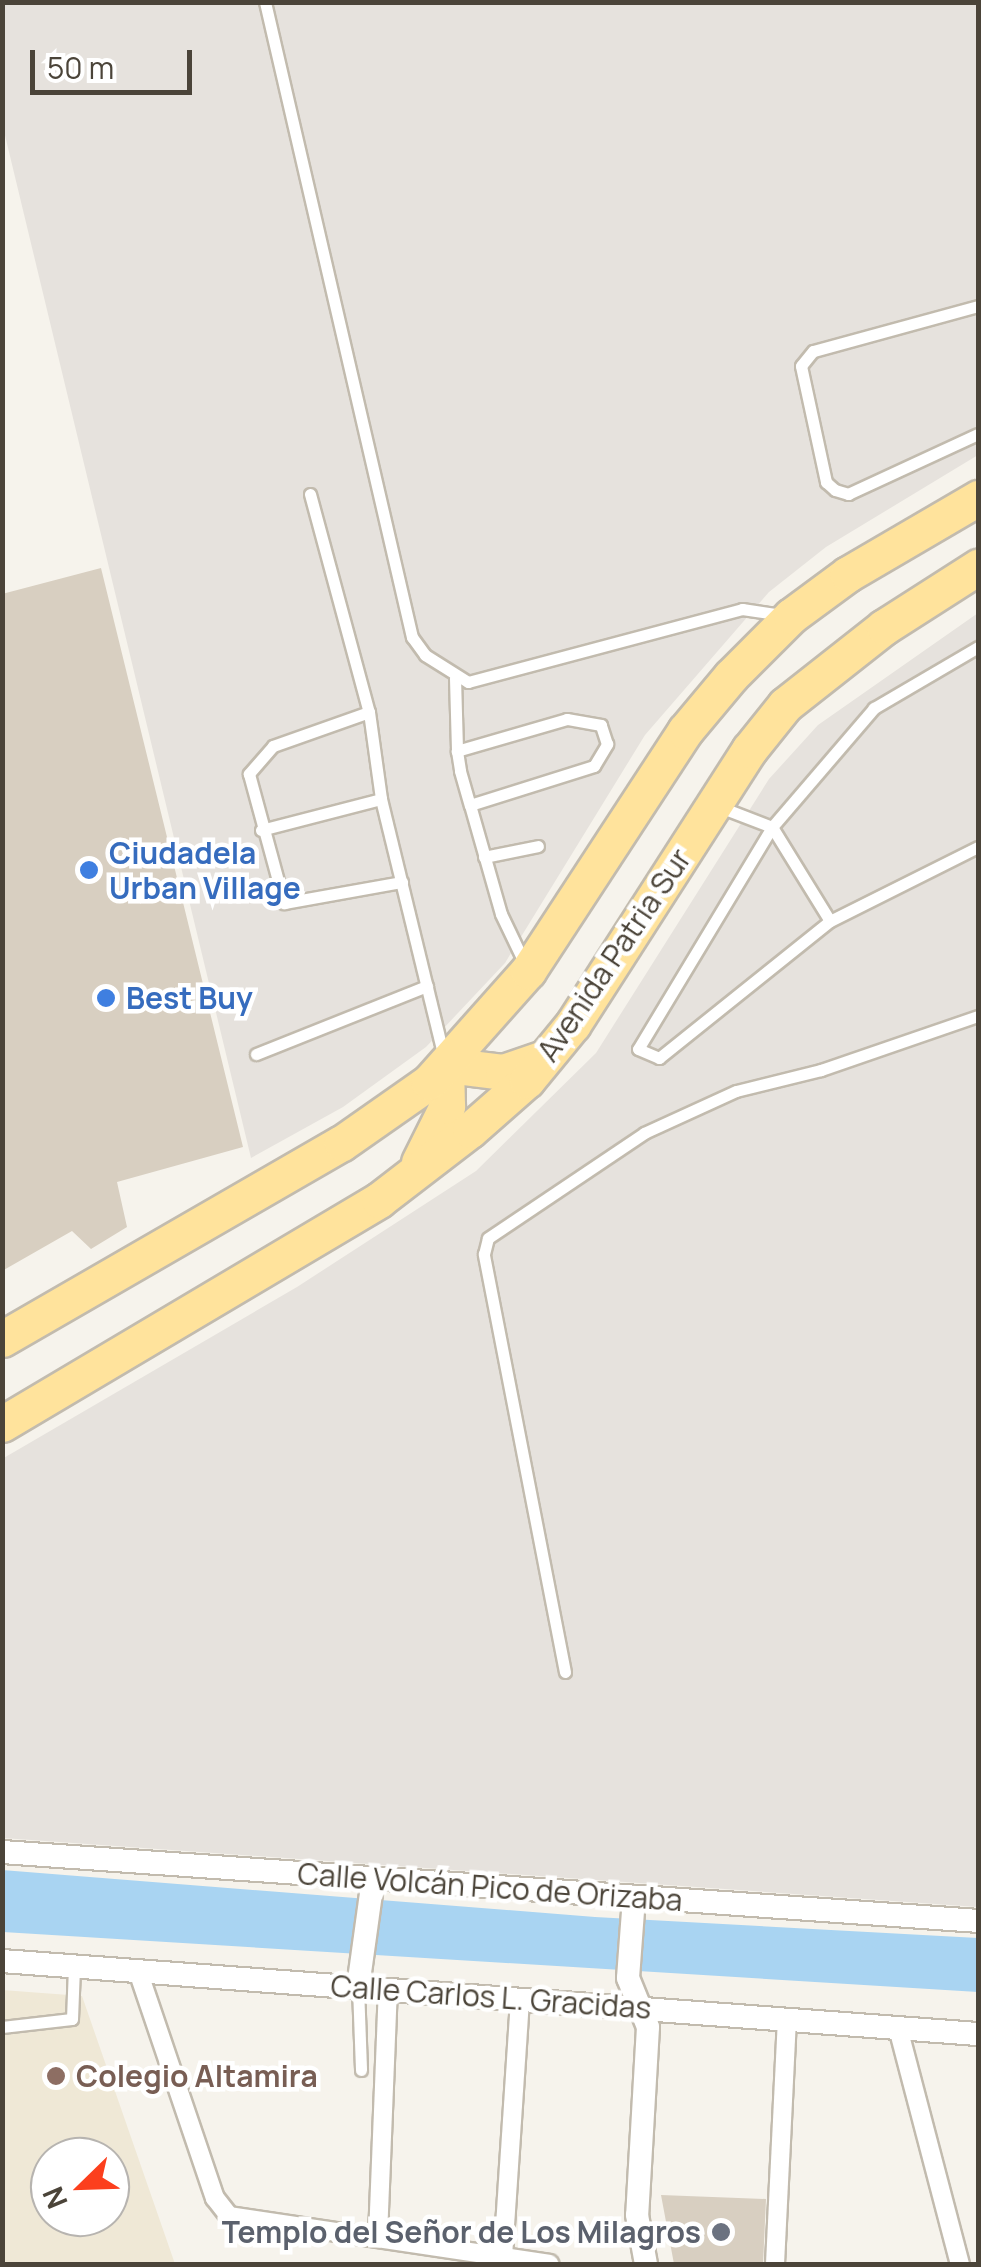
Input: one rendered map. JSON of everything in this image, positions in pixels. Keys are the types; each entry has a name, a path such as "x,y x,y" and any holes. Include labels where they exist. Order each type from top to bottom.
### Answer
{"main road":[{"name":"Avenida Patria Sur","path":"12,1331 342,1143 446,1065 528,971 685,730 791,616 848,574 978,498"},
{"name":"Avenida Patria Sur","path":"2,1424 410,1176 470,1130 546,1056 785,705 884,626 978,567"},
{"path":"410,1176 447,1106 446,1065 504,1072 546,1056"}],"street":[{"name":"Calle Volcán Pico de Orizaba","path":"2,1852 633,1906 978,1921"},
{"path":"359,1976 372,1886"},
{"path":"633,1906 628,1978 642,2007 648,2050 637,2215 646,2264"},
{"name":"Calle Carlos L. Gracidas","path":"2,1962 139,1974 359,1976 388,1990 978,2034"},
{"path":"139,1974 215,2198 228,2216 549,2264"},
{"path":"378,2236 388,1990"},
{"path":"502,2256 520,1999"},
{"path":"774,2264 787,2019"},
{"path":"898,2028 960,2264"}],"lane":[{"path":"266,2 412,637 455,678 468,682 742,610 791,616"},
{"path":"978,306 813,350 801,366 826,482 835,490 848,494 978,434"},
{"path":"310,494 369,712 381,799 446,1065"},
{"path":"978,647 874,708 772,827 638,1050 659,1058 830,921 978,846"},
{"path":"455,678 457,752 500,914 528,971"},
{"path":"369,712 273,746 249,774 261,830 284,902 402,882"},
{"path":"457,752 576,718 600,724 607,744 583,771 470,804"},
{"path":"261,830 381,799"},
{"path":"715,805 772,827 830,921"},
{"path":"484,857 538,846"},
{"path":"256,1054 428,986"},
{"path":"565,1672 484,1254 488,1238 644,1133 736,1091 821,1070 978,1016"},
{"path":"2,2027 72,2019 74,1966"},
{"path":"359,1976 361,2070"}],"shaded area":[{"path":"2,3 978,3 978,455 826,547 769,592 645,735 505,963 426,1047 343,1107 251,1158 3,127"},
{"path":"978,613 978,1907 3,1838 2,1459 297,1287 476,1171 596,1053 769,779 818,725"},
{"name":"Colegio Altamira","path":"2,1990 82,1996 175,2264 3,2264"}],"water":[{"path":"2,1870 595,1917 978,1938 978,1992 3,1932"}],"building":[{"name":"Ciudadela Urban Village","path":"101,568 243,1147 117,1182 127,1227 91,1249 72,1231 2,1271 2,594"},
{"name":"Templo del Señor de Los Milagros","path":"661,2195 766,2199 763,2264 674,2264"}],"place":[{"name":"Ciudadela Urban Village","path":"89,870"},
{"name":"Best Buy","path":"106,998"},
{"name":"Colegio Altamira","path":"56,2076"},
{"name":"Templo del Señor de Los Milagros","path":"721,2232"}]}
